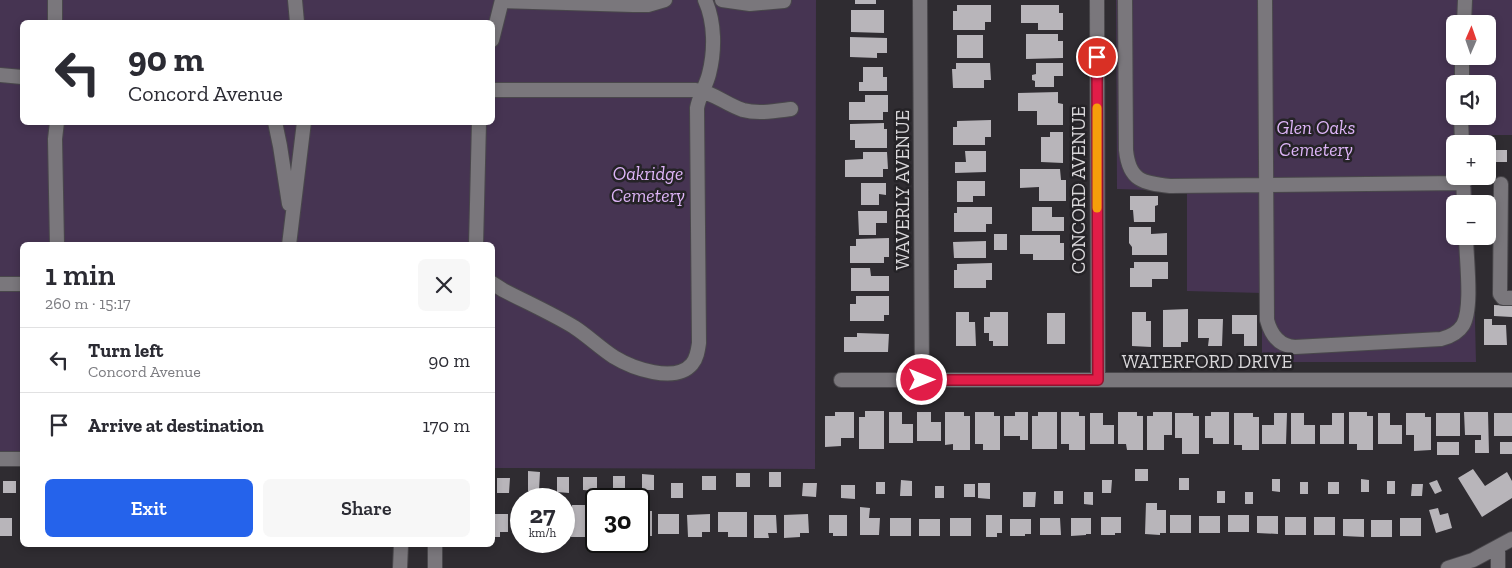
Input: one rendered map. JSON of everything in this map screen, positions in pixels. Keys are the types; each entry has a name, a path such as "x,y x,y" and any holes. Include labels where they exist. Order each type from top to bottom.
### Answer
{"street":[{"path":"55,0 55,20"},
{"path":"295,0 297,20"},
{"path":"495,28 502,0 648,5 665,0"},
{"path":"495,285 572,326 630,365 659,373 680,372 694,362 699,342 697,120 699,99 709,74 713,38 711,20 705,0"},
{"path":"722,0 750,4 784,1"},
{"name":"WAVERLY AVENUE","path":"920,0 922,380"},
{"name":"CONCORD AVENUE","path":"1096,0 1098,380"},
{"path":"1125,0 1126,159 1132,174 1144,182 1170,186 1446,180"},
{"path":"1265,0 1267,320 1272,334 1287,346 1431,340 1449,337 1460,329 1466,317 1468,292 1466,245"},
{"path":"1465,15 1466,0"},
{"path":"0,75 20,77"},
{"path":"495,90 702,91 744,110 758,112 791,109"},
{"path":"57,125 57,242"},
{"path":"276,125 292,222"},
{"path":"289,242 304,125"},
{"path":"476,242 479,125"},
{"path":"1501,184 1500,294 1503,298 1512,298"},
{"path":"0,284 20,284"},
{"name":"WATERFORD DRIVE","path":"841,380 1512,380"},
{"path":"0,460 20,459"},
{"path":"1448,568 1473,560 1512,539"},
{"path":"400,568 401,547"},
{"path":"434,568 435,547"},
{"path":"1498,547 1498,568"}],"green space":[{"name":"Oakridge Cemetery","path":"0,0 816,0 815,469 495,468 495,242 20,242 20,467 0,467"},
{"name":"Glen Oaks Cemetery","path":"1116,0 1512,0 1512,135 1446,135 1446,185 1471,185 1472,195 1446,195 1446,245 1473,245 1476,362 1262,362 1262,293 1187,291 1187,191 1117,189"}],"building":[{"path":"855,0 876,0 876,4 855,4"},
{"path":"957,5 991,5 991,22 985,22 985,30 953,30 953,11 957,11"},
{"path":"1021,5 1059,5 1059,13 1063,13 1063,30 1038,30 1038,23 1021,23"},
{"path":"851,10 884,10 884,33 851,32"},
{"path":"1026,34 1058,34 1058,41 1063,41 1063,58 1026,59"},
{"path":"957,35 983,35 983,58 957,58"},
{"path":"850,37 887,38 887,53 877,53 877,58 850,57"},
{"path":"956,63 990,63 991,80 984,80 984,88 953,88 952,69 956,69"},
{"path":"1036,63 1063,63 1063,76 1054,76 1054,87 1035,87 1032,75 1036,74"},
{"path":"863,67 883,67 883,77 887,77 887,91 859,91 859,82 863,82"},
{"path":"1058,92 1058,103 1063,104 1063,125 1037,125 1037,111 1018,111 1018,93"},
{"path":"865,95 888,95 888,112 883,112 883,120 849,120 849,102 865,102"},
{"path":"991,120 991,137 985,137 985,145 953,145 953,127 957,127 957,121"},
{"path":"884,123 884,129 887,129 887,148 855,148 855,140 850,140 850,124"},
{"path":"1050,132 1063,132 1063,163 1041,162 1041,137 1050,137"},
{"path":"1496,150 1507,150 1507,162 1496,162"},
{"path":"965,151 986,151 986,172 955,173 955,162 966,162"},
{"path":"863,152 887,152 888,169 883,169 883,177 845,177 845,160 863,159"},
{"path":"1020,169 1060,169 1061,180 1066,180 1066,201 1039,201 1039,187 1020,188"},
{"path":"957,181 985,181 985,196 973,196 973,202 957,202"},
{"path":"861,183 886,183 886,195 879,194 879,205 861,205"},
{"path":"1130,196 1158,196 1158,205 1155,206 1155,222 1134,222 1133,210 1130,210"},
{"path":"957,207 992,207 992,224 986,224 986,232 954,232 954,213 957,213"},
{"path":"1032,207 1052,207 1052,217 1064,217 1064,231 1032,231"},
{"path":"858,211 887,211 887,223 876,223 876,235 859,235"},
{"path":"1129,227 1151,227 1151,234 1167,233 1167,255 1132,255 1132,247 1129,243"},
{"path":"994,234 1007,234 1007,250 994,250"},
{"path":"1020,235 1060,235 1060,243 1064,243 1064,260 1033,260 1033,254 1020,254"},
{"path":"889,238 889,257 884,257 884,263 850,263 850,246 856,246 856,239"},
{"path":"986,241 986,258 954,258 953,242"},
{"path":"1134,262 1168,262 1168,279 1152,279 1152,287 1130,287 1130,268 1134,268"},
{"path":"992,263 992,280 986,280 986,288 954,288 954,270 957,270 957,264"},
{"path":"851,268 870,268 871,276 889,276 889,291 851,291"},
{"path":"856,296 889,296 889,315 884,315 884,321 850,321 850,304 856,304"},
{"path":"1494,305 1512,306 1512,317 1494,316"},
{"path":"1188,309 1188,342 1181,342 1181,347 1163,347 1163,310"},
{"path":"956,312 969,312 969,322 975,322 976,346 956,346"},
{"path":"990,312 1008,312 1008,346 993,346 993,341 989,341 989,333 984,333 984,317 990,317"},
{"path":"1132,312 1146,312 1146,321 1151,321 1151,347 1132,346"},
{"path":"1047,313 1065,313 1065,344 1047,344"},
{"path":"1232,315 1257,315 1257,346 1244,346 1244,334 1232,334"},
{"path":"1198,319 1223,319 1222,346 1208,346 1209,338 1198,338"},
{"path":"1484,319 1492,319 1492,325 1506,325 1507,345 1484,345"},
{"path":"857,333 889,334 888,352 844,352 844,337 857,337"},
{"path":"865,411 884,411 884,449 859,449 859,417 865,417"},
{"path":"835,412 854,412 854,438 841,438 841,446 825,447 825,416 835,416"},
{"path":"889,412 902,412 902,424 913,424 913,443 889,443"},
{"path":"917,412 931,412 931,422 941,422 941,441 917,441"},
{"path":"945,412 964,412 964,416 970,416 970,450 953,450 953,444 945,445"},
{"path":"975,412 994,412 994,416 1000,416 1000,450 983,450 983,444 975,444"},
{"path":"1015,412 1028,412 1028,440 1020,440 1020,436 1004,436 1004,416 1015,416"},
{"path":"1038,412 1057,412 1057,449 1032,449 1032,416 1038,416"},
{"path":"1061,412 1079,412 1079,416 1085,416 1085,450 1069,450 1069,444 1061,444"},
{"path":"1118,412 1137,412 1137,416 1143,416 1143,450 1127,450 1126,444 1118,444"},
{"path":"1153,412 1172,412 1172,435 1164,435 1164,450 1147,450 1147,416 1153,416"},
{"path":"1211,412 1229,412 1229,444 1213,444 1213,438 1205,438 1205,416 1211,416"},
{"path":"1349,412 1367,412 1367,416 1373,416 1373,450 1357,450 1357,444 1349,444"},
{"path":"1464,412 1488,412 1489,453 1475,453 1475,440 1481,440 1481,435 1465,435"},
{"path":"1090,413 1103,413 1103,425 1114,425 1114,444 1090,444"},
{"path":"1175,413 1193,413 1193,416 1199,416 1199,454 1182,454 1182,438 1175,438"},
{"path":"1234,413 1253,413 1253,417 1259,417 1259,450 1242,450 1242,445 1234,445"},
{"path":"1274,413 1287,413 1286,444 1262,444 1262,425 1274,425"},
{"path":"1291,413 1304,413 1304,425 1315,425 1315,444 1291,444"},
{"path":"1332,413 1344,413 1344,444 1320,444 1320,425 1332,425"},
{"path":"1378,413 1390,413 1390,425 1402,425 1402,444 1378,444"},
{"path":"1406,413 1425,413 1425,417 1431,417 1431,450 1414,451 1414,435 1406,435"},
{"path":"1436,413 1460,413 1460,436 1436,436"},
{"path":"1494,413 1512,413 1512,436 1494,436"},
{"path":"1437,442 1459,442 1459,455 1437,455"},
{"path":"1500,442 1512,442 1512,454 1500,454"},
{"path":"1135,469 1148,469 1148,481 1135,481"},
{"path":"1473,469 1485,486 1507,472 1512,481 1512,498 1482,517 1458,478"},
{"path":"528,471 540,472 539,488 528,488"},
{"path":"769,472 781,472 781,487 769,487"},
{"path":"736,473 750,473 750,487 736,487"},
{"path":"642,474 654,475 654,490 642,488"},
{"path":"613,476 625,476 625,488 613,488"},
{"path":"702,476 716,476 716,490 702,490"},
{"path":"557,477 569,477 569,488 557,488"},
{"path":"583,477 597,477 597,488 585,488 585,490 583,490"},
{"path":"497,478 510,478 509,493 497,493"},
{"path":"1179,478 1189,478 1189,490 1179,490"},
{"path":"1272,479 1280,479 1280,492 1272,491"},
{"path":"1361,479 1369,480 1369,492 1361,492"},
{"path":"901,480 912,481 912,496 900,496"},
{"path":"1102,480 1112,480 1111,493 1102,493"},
{"path":"1437,480 1442,491 1435,494 1429,483"},
{"path":"3,481 16,481 16,493 3,493"},
{"path":"1387,481 1395,481 1395,494 1387,494"},
{"path":"876,482 885,482 885,494 876,494"},
{"path":"1300,482 1308,482 1308,494 1300,494"},
{"path":"1328,482 1339,482 1339,494 1328,494"},
{"path":"671,483 683,483 683,498 671,498"},
{"path":"803,483 817,483 816,497 802,496"},
{"path":"978,483 990,483 990,499 978,498"},
{"path":"964,484 975,484 975,497 964,497"},
{"path":"1412,484 1423,484 1422,496 1411,496"},
{"path":"841,485 855,485 855,499 841,498"},
{"path":"935,486 944,486 944,498 935,498"},
{"path":"1054,491 1063,491 1063,504 1054,504"},
{"path":"1217,491 1225,491 1225,503 1217,503"},
{"path":"1023,492 1036,492 1035,507 1023,507"},
{"path":"1084,492 1093,492 1093,505 1084,504"},
{"path":"1245,492 1253,492 1253,504 1245,504"},
{"path":"1146,503 1157,503 1157,510 1166,510 1166,533 1160,533 1160,535 1145,534"},
{"path":"575,505 585,505 585,537 575,537"},
{"path":"860,507 870,508 869,518 880,518 879,535 860,535"},
{"path":"1438,508 1440,515 1448,513 1452,528 1436,533 1429,510"},
{"path":"650,511 652,511 652,536 650,536"},
{"path":"718,512 747,512 747,537 728,537 728,532 718,532"},
{"path":"495,514 508,514 508,532 500,532 500,537 495,537"},
{"path":"658,514 679,514 679,534 658,534"},
{"path":"710,514 710,532 702,532 702,537 688,537 687,515"},
{"path":"808,514 809,533 800,533 800,537 784,538 784,515"},
{"path":"754,515 776,515 777,533 768,533 769,538 754,538"},
{"path":"829,515 847,515 847,536 833,536 833,533 829,533"},
{"path":"986,515 1002,515 1002,533 997,533 997,537 986,537"},
{"path":"1170,515 1191,515 1191,533 1170,533"},
{"path":"1228,515 1249,515 1249,532 1228,532"},
{"path":"1199,516 1220,516 1220,533 1199,533"},
{"path":"1257,516 1278,516 1278,534 1257,533"},
{"path":"1101,517 1121,517 1121,533 1101,535"},
{"path":"1285,517 1306,517 1306,535 1285,535"},
{"path":"1314,517 1335,517 1335,535 1314,535"},
{"path":"0,518 12,518 12,536 0,536"},
{"path":"890,518 911,518 911,536 890,536"},
{"path":"950,518 971,518 971,536 950,536"},
{"path":"1040,518 1060,518 1061,535 1040,535"},
{"path":"1071,518 1091,518 1091,534 1071,536"},
{"path":"1400,518 1421,518 1421,536 1400,536"},
{"path":"919,519 940,519 940,536 919,536"},
{"path":"1010,519 1031,519 1031,534 1010,536"},
{"path":"1343,519 1364,519 1364,537 1343,536"},
{"path":"1371,520 1392,520 1392,537 1371,537"}],"slow traffic":[{"path":"1097,108 1097,208"}],"route":[{"path":"922,380 1098,380 1097,57"}]}
